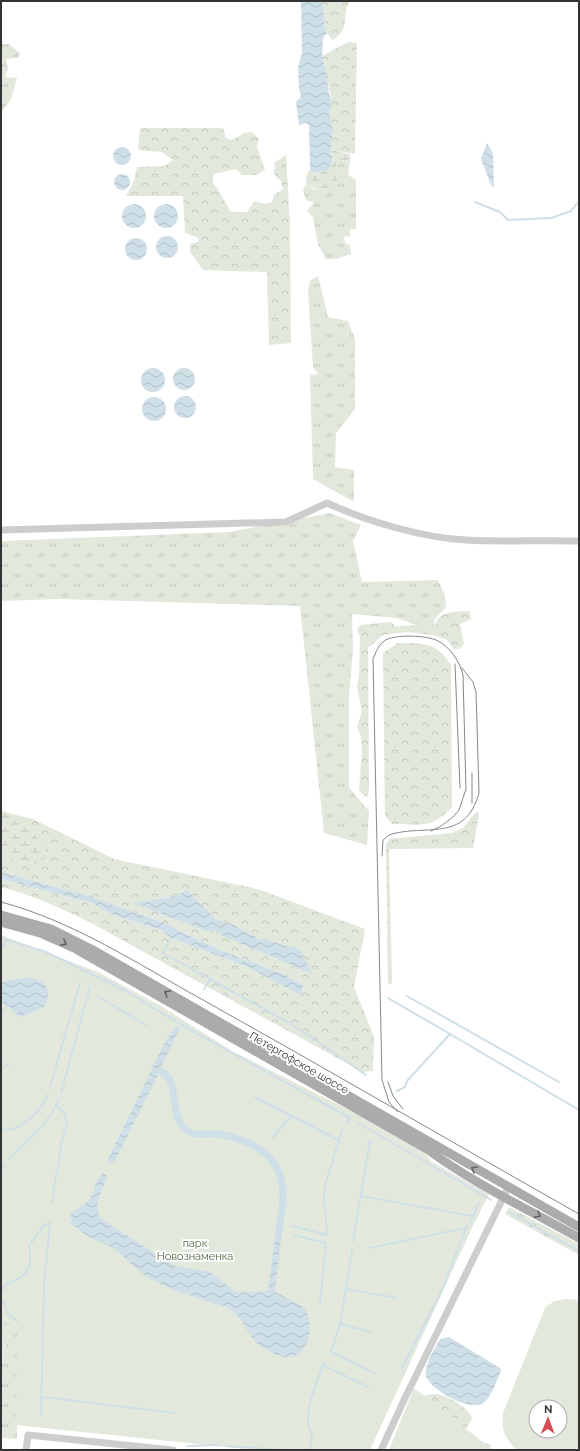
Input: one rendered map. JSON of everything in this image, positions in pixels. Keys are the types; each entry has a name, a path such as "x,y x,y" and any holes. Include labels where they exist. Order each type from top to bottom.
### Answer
{"main road":[{"name":"Петергофское шоссе","path":"1,915 51,929 91,949 506,1192 579,1238"},
{"name":"Петергофское шоссе","path":"1,922 40,933 76,949 427,1149 446,1163 579,1228"}],"street":[{"path":"1,530 286,522 327,503 388,525 447,538 466,540 579,540"},
{"path":"381,1450 506,1192"},
{"path":"26,1450 28,1435 173,1450"}],"green space":[{"path":"323,1 350,1 347,7 342,32 332,40 325,30"},
{"path":"348,42 357,43 355,154 331,150 333,128 329,113 332,101 322,59 322,56"},
{"path":"1,44 9,44 20,53 18,58 6,59 8,69 5,77 17,78 11,99 1,113"},
{"path":"140,128 223,128 226,138 232,140 244,133 252,132 259,139 257,147 265,170 256,175 242,175 236,169 213,174 213,183 231,212 247,212 254,201 265,204 272,202 274,195 283,189 281,181 274,174 275,162 286,155 290,224 291,343 269,345 267,272 203,270 190,252 190,244 198,242 199,238 185,233 183,196 126,196 134,181 137,167 164,166 173,160 162,152 138,150"},
{"path":"331,150 350,154 350,161 339,160 336,164 338,175 335,187 320,189 313,188 306,184 306,177 310,169 314,173 333,163"},
{"path":"339,160 350,161 348,175 356,180 356,229 350,229 350,236 344,237 345,243 350,245 351,254 336,259 326,259 318,244 313,217 307,211 314,203 306,200 303,190 306,184 315,190 338,175 336,164"},
{"path":"318,276 328,317 348,321 355,339 355,409 336,433 335,467 354,470 354,502 313,479 310,375 318,374 313,367 308,292 310,281"},
{"path":"330,513 361,525 353,541 362,582 438,580 445,595 446,607 435,619 434,625 422,627 397,618 352,614 353,649 349,697 349,788 369,811 367,845 324,833 300,606 58,599 1,601 1,541 229,532"},
{"path":"470,611 471,619 460,624 464,644 459,649 454,649 447,640 433,635 407,632 383,635 368,648 369,789 367,797 359,790 362,753 361,736 357,727 362,711 357,687 359,676 360,637 357,630 360,625 391,622 396,627 435,625 437,620 444,614"},
{"path":"398,643 429,645 440,652 451,665 452,807 438,819 418,825 392,824 385,816 383,653"},
{"path":"1,811 33,819 114,859 258,889 365,929 354,987 374,1037 373,1071 363,1072 80,917 36,898 1,887 1,879 92,903 111,914 161,930 171,938 245,966 301,994 303,985 283,974 220,950 159,921 89,896 1,872 1,856 41,866 22,817","holes":["187,890 216,919 234,925 258,938 300,949 278,960 218,931 206,931 134,903 176,896"]},
{"path":"1,811 22,817 47,851 41,866 1,856"},
{"path":"476,812 479,813 473,848 389,849 392,983 389,985 386,844 390,839 452,833 463,828"},
{"name":"парк Новознаменка","path":"1,935 98,972 161,1006 232,1051 367,1119 422,1150 432,1162 489,1194 370,1450 254,1450 16,1425 17,1326 1,1315"},
{"path":"509,1207 579,1244 579,1255 505,1214"},
{"path":"567,1299 579,1300 579,1445 575,1450 517,1450 509,1442 503,1429 503,1413 545,1308 554,1301"},
{"path":"1,1315 17,1326 17,1439 1,1438 1,1367 11,1326 1,1324"},
{"path":"1,1324 11,1326 1,1367"},
{"path":"414,1388 493,1450 389,1450"},
{"path":"433,1394 450,1398 466,1409 472,1418 466,1429 468,1438 491,1445 491,1450 404,1450 404,1436 409,1421 426,1395"}],"water":[{"path":"301,1 323,1 325,30 327,33 323,38 322,59 326,70 329,94 332,101 329,113 333,128 331,150 333,163 327,170 314,173 310,169 309,126 307,123 299,125 296,102 301,97 298,68 302,53"},
{"path":"487,143 493,153 494,187 491,185 481,159"},
{"path":"122,147 128,150 131,156 128,162 122,165 116,162 113,156 116,150"},
{"path":"119,174 125,174 130,179 128,188 125,190 119,190 114,185 114,179"},
{"path":"134,204 143,207 146,216 143,225 134,228 125,225 122,216 125,207"},
{"path":"166,204 174,208 178,216 174,224 166,228 158,224 154,216 158,208"},
{"path":"163,236 171,236 178,243 178,251 171,258 163,258 156,251 156,243"},
{"path":"136,238 144,241 147,249 144,257 136,260 128,257 125,249 128,241"},
{"path":"153,368 161,372 165,380 161,388 153,392 145,388 141,380 145,372"},
{"path":"180,368 188,368 195,375 195,383 188,390 180,390 173,383 173,375"},
{"path":"185,396 193,399 196,407 193,415 185,418 177,415 174,407 177,399"},
{"path":"154,397 159,398 165,404 165,414 159,420 154,421 149,420 143,414 142,409 143,404 149,398"},
{"path":"1,872 89,896 159,921 220,950 283,974 303,985 301,995 245,966 171,938 161,930 111,914 92,903 1,879"},
{"path":"187,890 216,919 234,925 258,938 300,949 312,974 223,936 218,931 206,931 133,903 176,896"},
{"path":"21,978 34,978 42,982 47,988 48,1000 44,1007 21,1017 1,1002 1,982"},
{"path":"176,1026 180,1028 161,1067 169,1077 160,1073 158,1075 115,1161 111,1163 108,1161 109,1157 165,1042"},
{"path":"103,1173 106,1175 106,1179 98,1200 98,1211 103,1220 175,1266 210,1272 236,1292 268,1291 277,1222 283,1223 275,1292 294,1301 304,1308 308,1315 310,1331 305,1347 300,1353 294,1356 286,1357 277,1355 267,1350 254,1340 236,1314 232,1311 222,1306 164,1286 138,1270 116,1250 81,1232 72,1221 70,1214 88,1201 98,1178"},
{"path":"449,1337 500,1368 501,1371 494,1388 489,1397 483,1403 469,1405 460,1402 442,1393 429,1382 426,1376 428,1362 440,1339"}],"waterway":[{"path":"475,202 500,212 508,220 551,218 571,211 579,201"},
{"path":"1,938 46,952 126,991 180,1024 350,1118 346,1123"},
{"path":"171,938 163,953 293,1025 366,1075"},
{"path":"3,947 7,939"},
{"path":"204,989 210,980"},
{"path":"50,1087 80,983"},
{"path":"61,1093 90,987"},
{"path":"407,996 559,1082"},
{"path":"99,997 146,1025"},
{"path":"388,998 450,1034"},
{"path":"1,1015 8,1005"},
{"path":"397,1091 405,1087 407,1081 450,1034 579,1110"},
{"path":"1,1069 9,1064"},
{"path":"161,1071 170,1080 179,1120 188,1131 195,1134 218,1134 231,1137 254,1146 271,1160 278,1170 282,1181 283,1200 279,1232"},
{"path":"1,1129 8,1130 15,1128 29,1119 41,1107 48,1094"},
{"path":"255,1097 338,1140"},
{"path":"9,1159 44,1124 59,1099"},
{"path":"57,1106 64,1113 67,1122 61,1145 58,1166"},
{"path":"273,1137 292,1115"},
{"path":"358,1123 491,1200"},
{"path":"292,1226 327,1235 324,1200 325,1185 342,1130"},
{"path":"353,1241 370,1141"},
{"path":"1,1168 5,1164"},
{"path":"52,1202 57,1170"},
{"path":"361,1196 472,1216"},
{"path":"470,1222 479,1203"},
{"path":"509,1212 579,1251"},
{"path":"1,1293 4,1286 18,1279 27,1272 30,1262 29,1246 44,1225 50,1223 44,1284 41,1415"},
{"path":"70,1223 75,1225"},
{"path":"402,1368 441,1292 467,1226"},
{"path":"369,1248 466,1228"},
{"path":"294,1235 326,1243 320,1303"},
{"path":"352,1249 340,1324 331,1352 374,1373"},
{"path":"346,1289 397,1298"},
{"path":"3,1300 7,1313 17,1321"},
{"path":"340,1324 370,1332"},
{"path":"324,1363 323,1365 368,1387"},
{"path":"307,1450 310,1448 312,1434 309,1428 309,1410 323,1365"},
{"path":"42,1397 176,1413"},
{"path":"187,1446 218,1445"},
{"path":"226,1446 284,1450"}],"tram line":[{"path":"398,1112 389,1102 382,1080 373,659 377,649 382,643 395,637 427,637 438,641 447,647 454,655 460,665 463,675 466,789 459,810 453,817 431,831"},
{"path":"455,664 460,788"},
{"path":"382,856 383,840 389,835 403,832 442,829 454,826 464,819 473,809 479,793 476,692 473,682 462,668"},
{"path":"472,773 472,803"},
{"path":"1,902 54,920 130,958 579,1214"},
{"path":"388,1082 393,1096 403,1109"}]}
